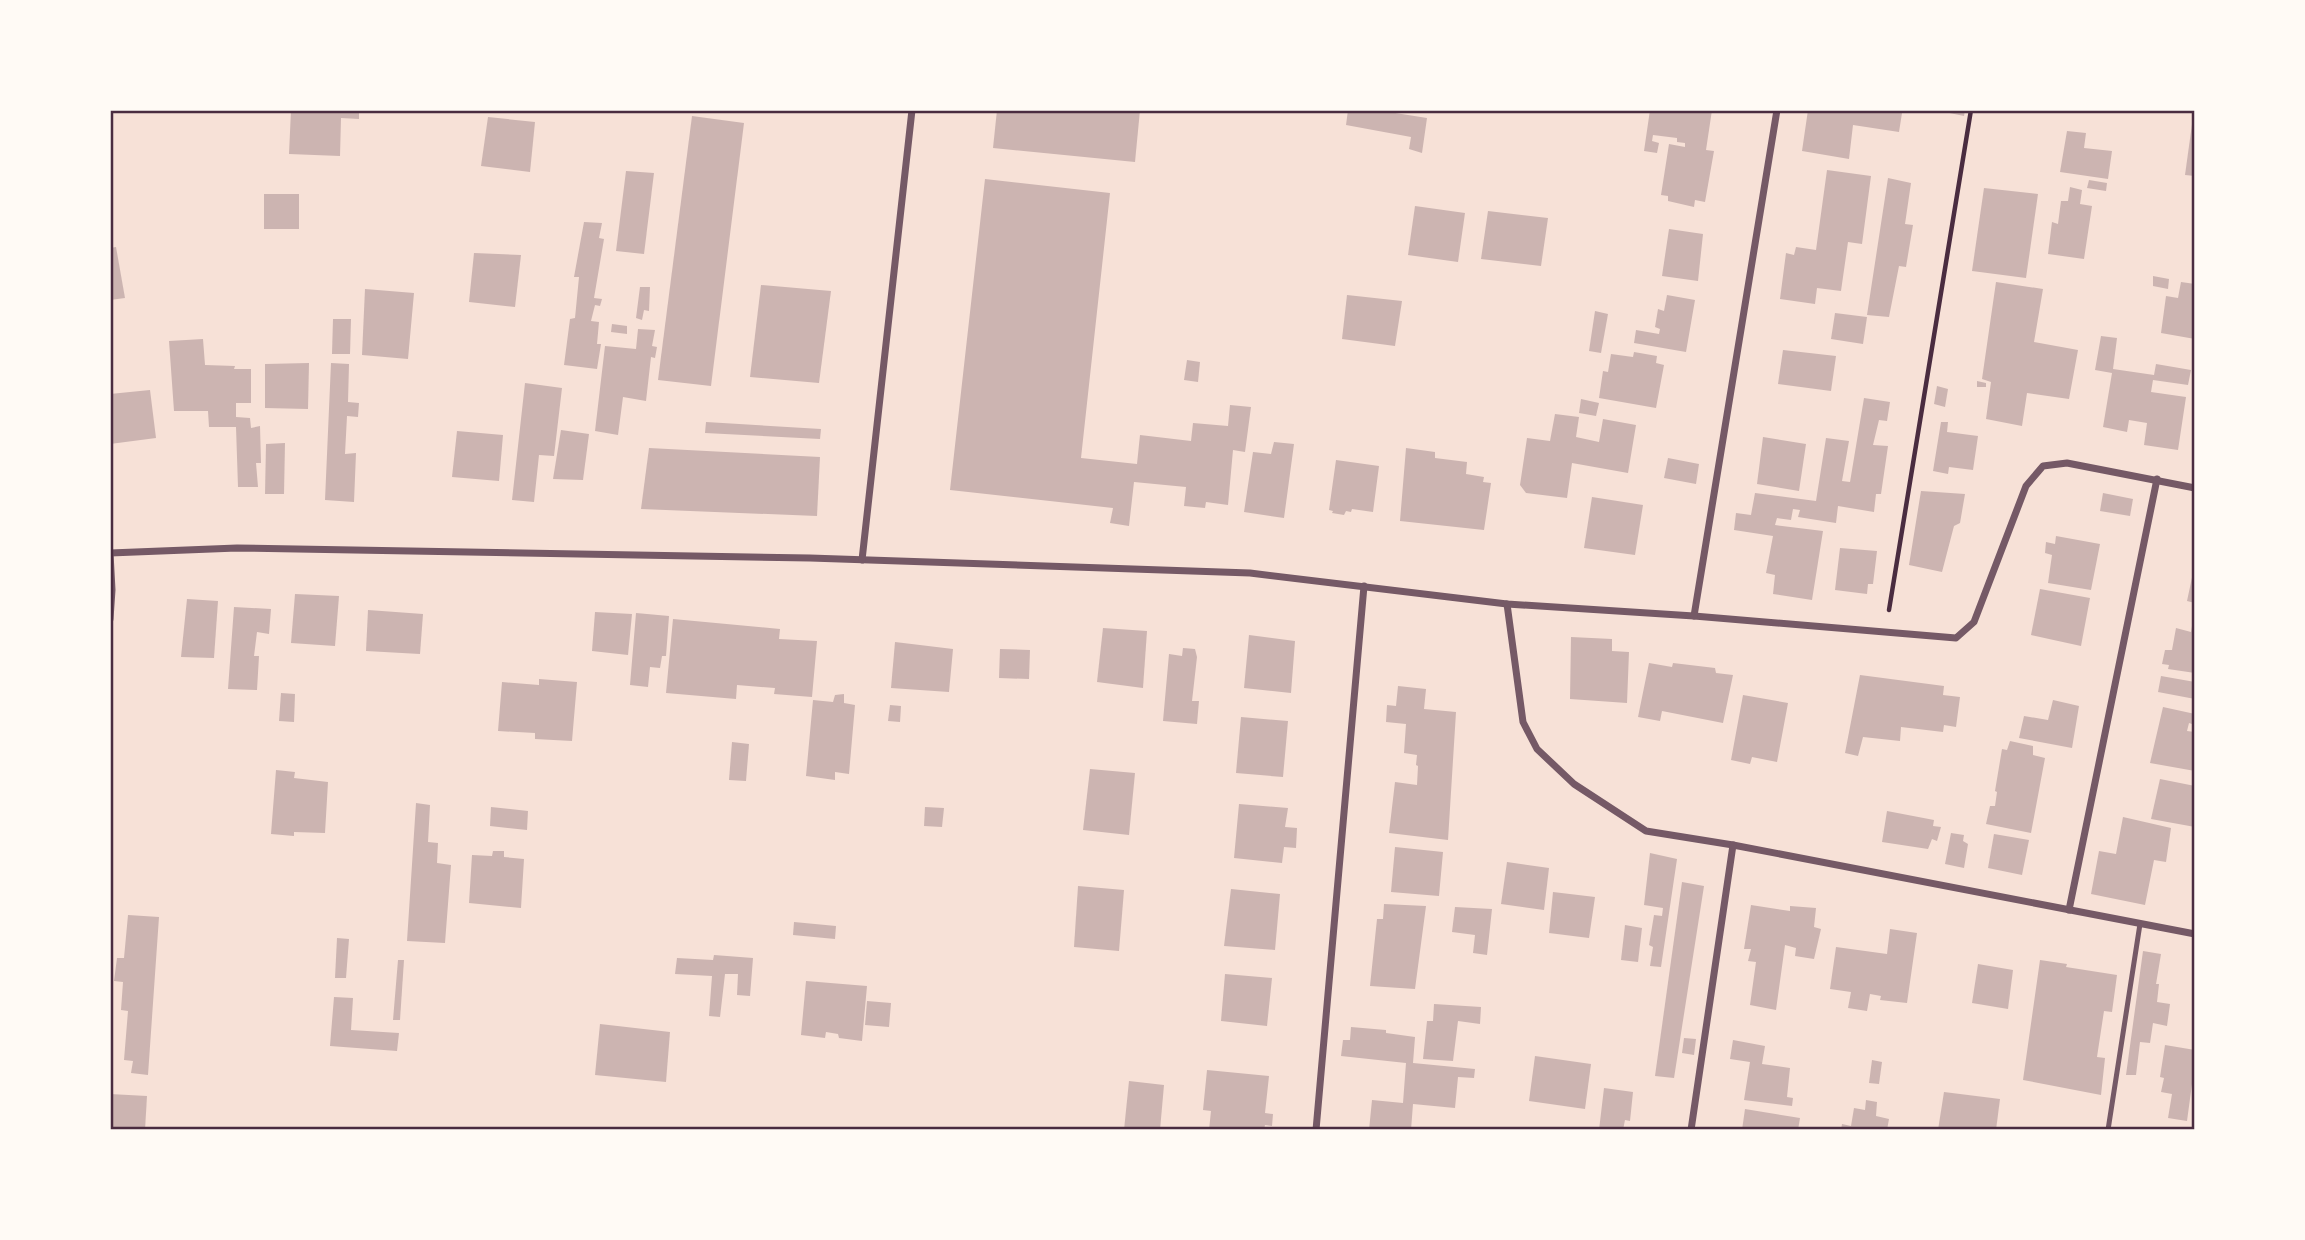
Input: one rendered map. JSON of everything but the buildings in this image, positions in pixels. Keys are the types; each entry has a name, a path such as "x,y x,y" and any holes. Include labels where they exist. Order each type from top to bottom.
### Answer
{"street":[{"path":"862,560 912,110"},
{"path":"1694,616 1777,110"},
{"path":"110,619 110,553 237,548 862,560 1250,573 1507,604 1694,616 1956,638 1974,622 2026,486 2043,466 2067,463 2195,488"},
{"path":"2069,910 2157,479"},
{"path":"1316,1130 1364,586"},
{"path":"1507,604 1523,722 1537,749 1574,784 1646,831 2195,934"},
{"path":"1691,1130 1732,845"}],"lane":[{"path":"2108,1130 2140,923"}],"path":[{"path":"1885,632 1971,110"}]}
